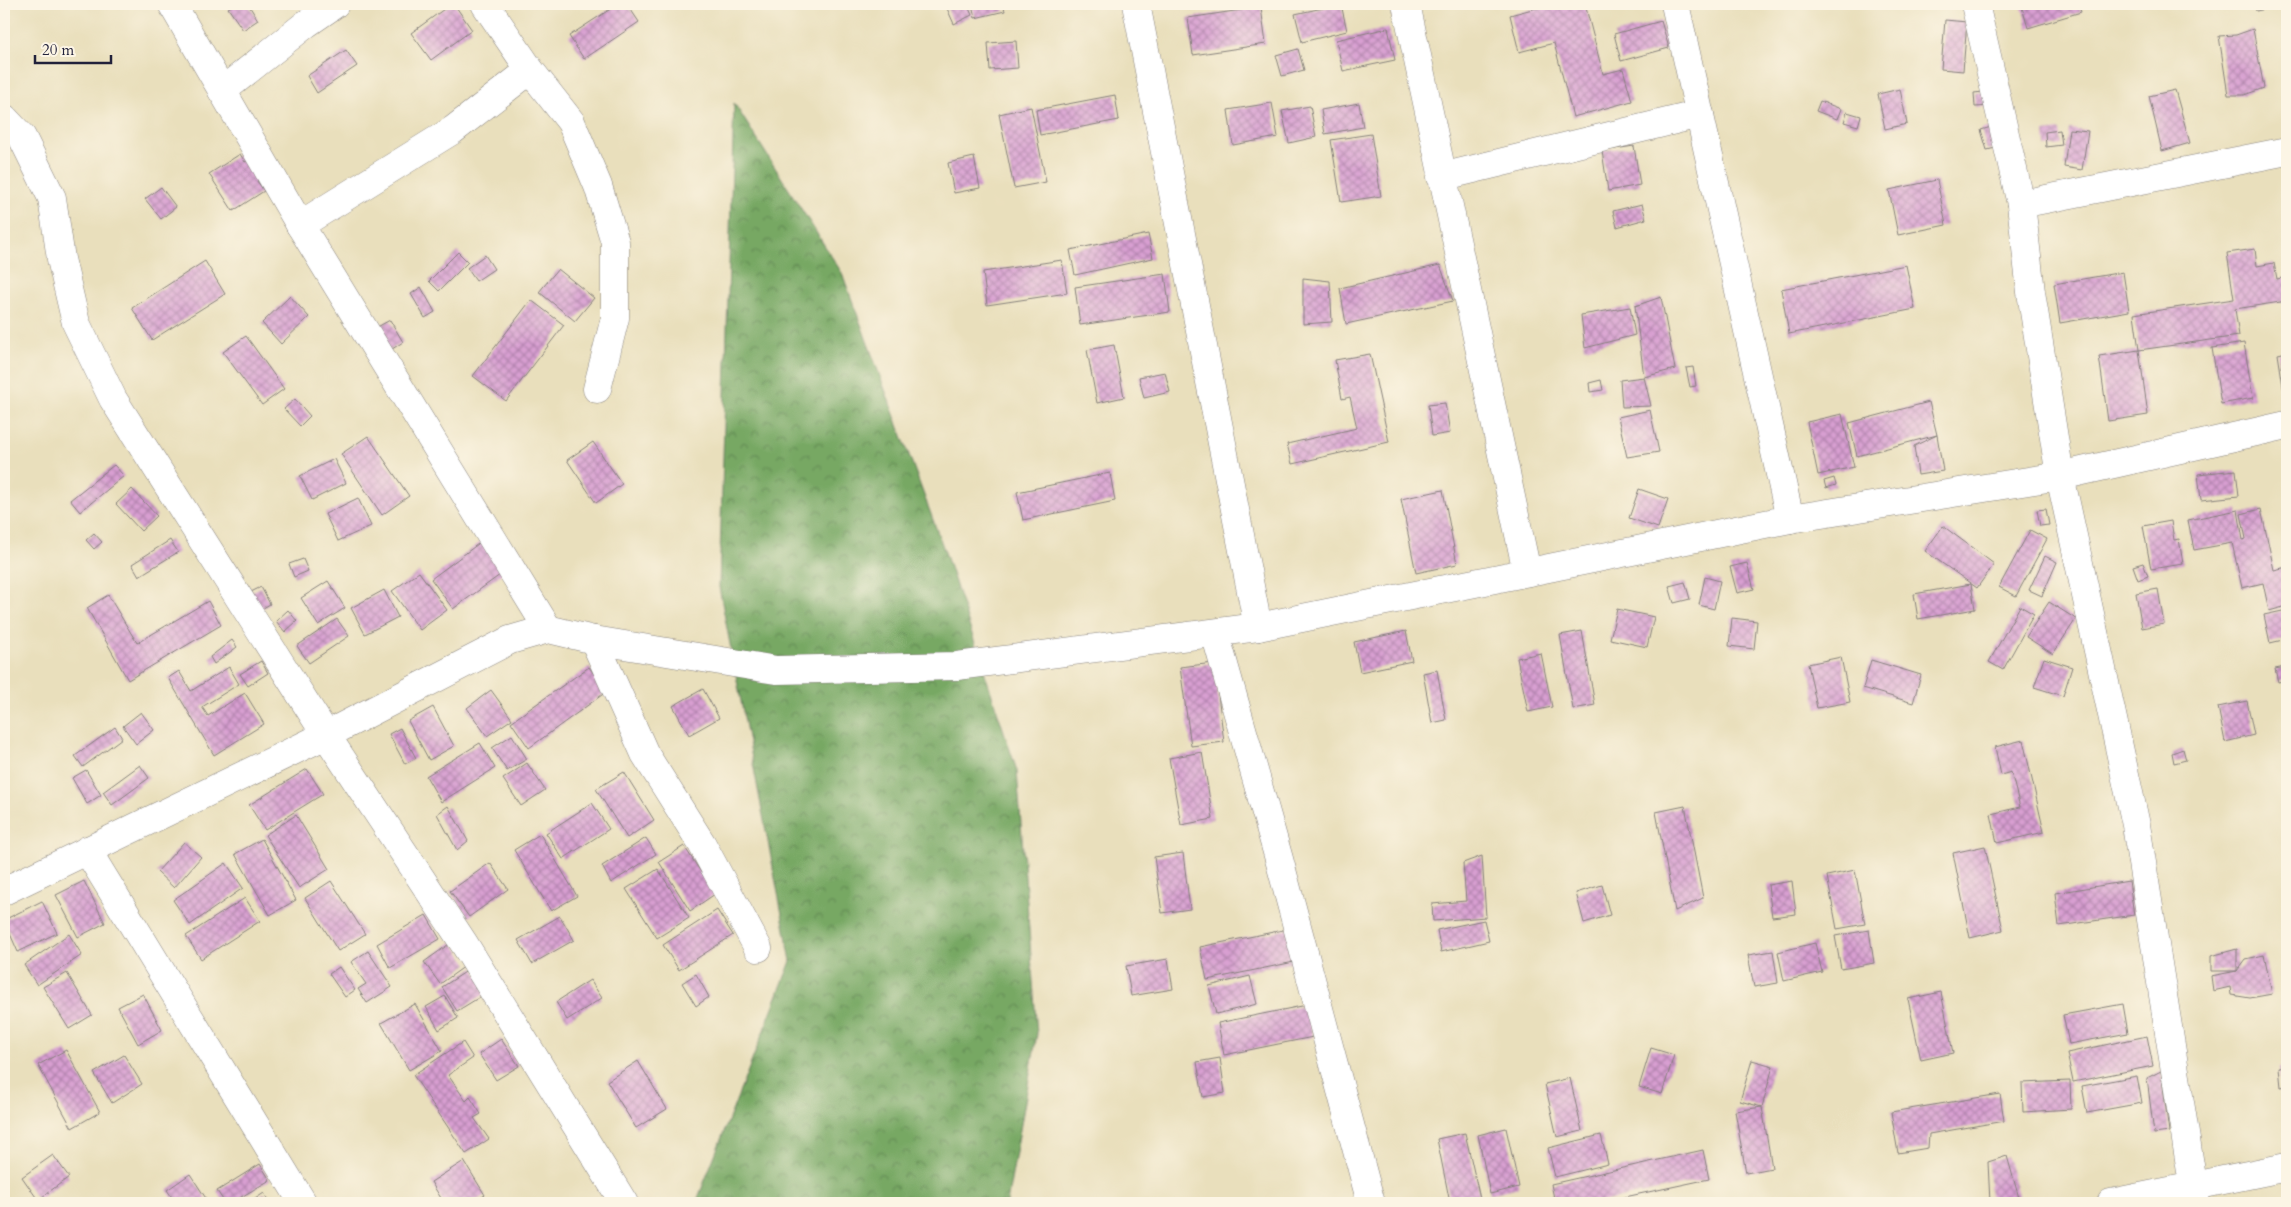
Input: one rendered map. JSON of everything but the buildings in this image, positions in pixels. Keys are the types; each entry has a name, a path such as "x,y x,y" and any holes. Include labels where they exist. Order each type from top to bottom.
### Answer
{"street":[{"path":"172,4 300,224 548,629"},
{"path":"222,91 306,24 335,4"},
{"path":"485,4 530,70 571,122 598,186 615,242 615,318 597,389"},
{"path":"1136,4 1258,627"},
{"path":"1406,4 1527,572"},
{"path":"1675,4 1790,519"},
{"path":"1975,4 2021,204 2031,292 2060,476 2136,825 2194,1195"},
{"path":"300,224 453,130 530,70"},
{"path":"1442,176 1700,114"},
{"path":"4,118 22,137 52,198 61,259 76,323 113,399 326,734 465,945 624,1203"},
{"path":"2021,204 2287,150"},
{"path":"4,891 326,734 510,640 548,629 594,640 776,670 958,666 1258,627 1790,519 2060,476 2287,425"},
{"path":"1215,633 1279,859 1371,1203"},
{"path":"594,640 645,754 702,844 758,948"},
{"path":"87,850 303,1203"},
{"path":"2111,1203 2194,1195 2287,1167"}],"green space":[{"path":"734,103 842,273 946,555 1017,771 1037,1034 1007,1203 696,1203 791,961 719,587"}]}
